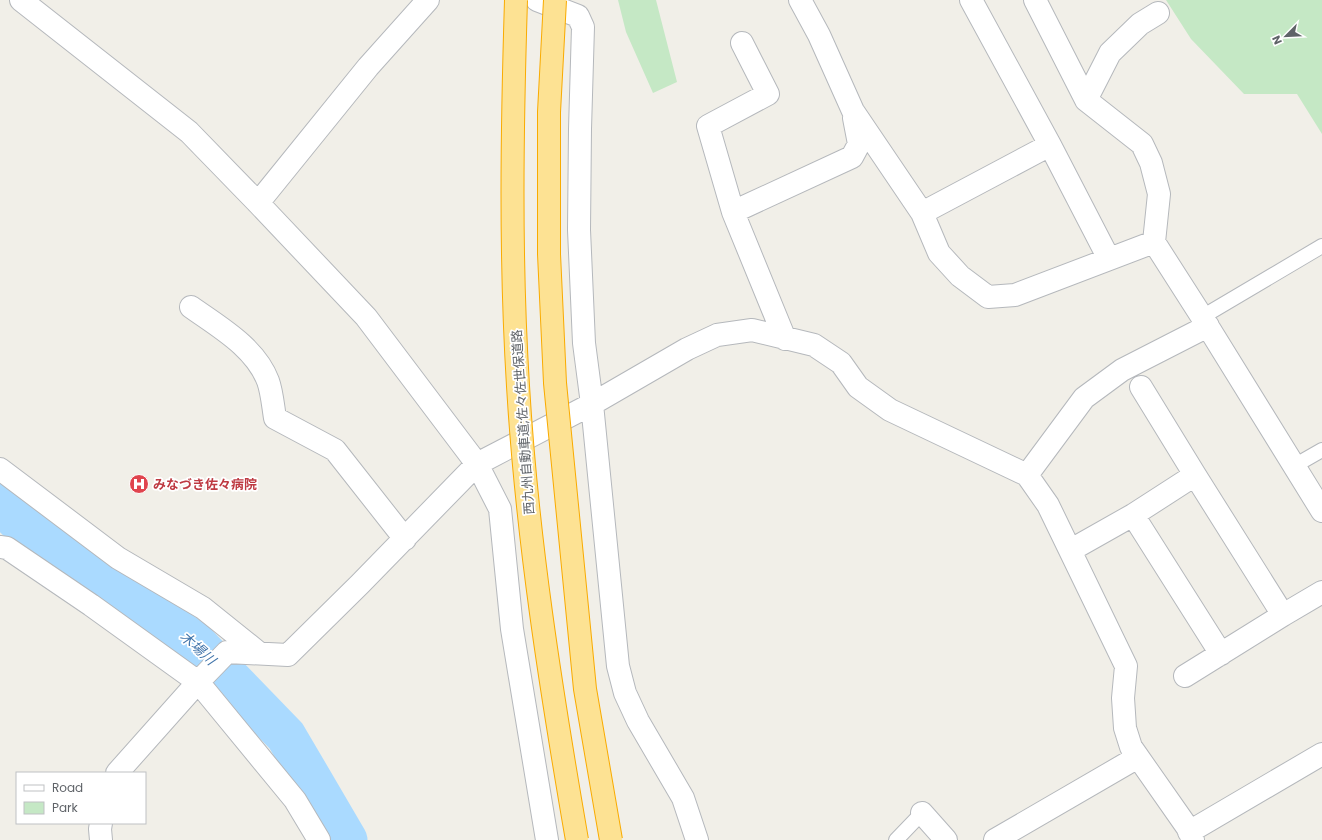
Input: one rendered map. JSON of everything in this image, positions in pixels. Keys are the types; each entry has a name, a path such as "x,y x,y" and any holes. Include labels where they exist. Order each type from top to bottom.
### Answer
{"highway":[{"name":"西九州自動車道;佐々佐世保道路","path":"516,0 512,116 512,202 518,386 529,518 550,679 577,840"},
{"path":"556,0 549,112 549,254 555,383 585,689 611,840"}],"street":[{"path":"21,0 189,132 258,202 366,317 477,464 500,509 512,629 547,840"},
{"path":"258,202 368,67 428,0"},
{"path":"537,0 578,16 583,27 579,230 584,343 592,404 618,666 625,693 638,722 683,798 697,840"},
{"path":"800,0 819,34 853,112 922,213 938,253 960,276 988,297 1015,295 1154,242"},
{"path":"970,0 1050,145 1109,259"},
{"path":"1035,0 1086,100 1142,144 1151,163 1158,194 1154,242 1205,321 1322,511"},
{"path":"1086,100 1110,54 1140,24 1158,13"},
{"path":"742,43 768,94 708,126 734,212 785,339"},
{"path":"734,212 852,158 859,144 853,112"},
{"path":"922,213 1050,145"},
{"path":"191,307 229,334 253,354 268,381 275,418 335,450 405,538"},
{"path":"1027,476 1084,398 1122,370 1205,321"},
{"path":"118,772 227,652 288,655 477,464 592,404 687,349 717,335 752,330 814,345 841,363 858,386 890,410 1027,476 1048,506 1071,550 1126,666 1123,698 1126,728 1131,747 1187,827 1191,836 1322,754"},
{"path":"1141,387 1283,615"},
{"path":"0,469 118,558 203,608 259,653"},
{"path":"1071,550 1133,515 1195,475"},
{"path":"1133,515 1221,654"},
{"path":"0,547 7,548 200,680 295,800 319,840"},
{"path":"1185,676 1322,592"},
{"path":"995,840 1138,757"},
{"path":"922,814 946,840"},
{"path":"101,824 101,840"}],"lane":[{"path":"1205,321 1322,246"},
{"path":"1294,466 1322,450"},
{"path":"896,840 922,814"}],"green space":[{"path":"618,0 656,0 677,82 653,93 626,32"},
{"path":"1166,0 1322,0 1322,134 1297,94 1244,94 1191,39"}],"waterway":[{"name":"木場川","path":"0,504 23,526 194,641 286,736 347,840"}],"place":[{"name":"みなづき佐々病院","path":"139,484"}]}
